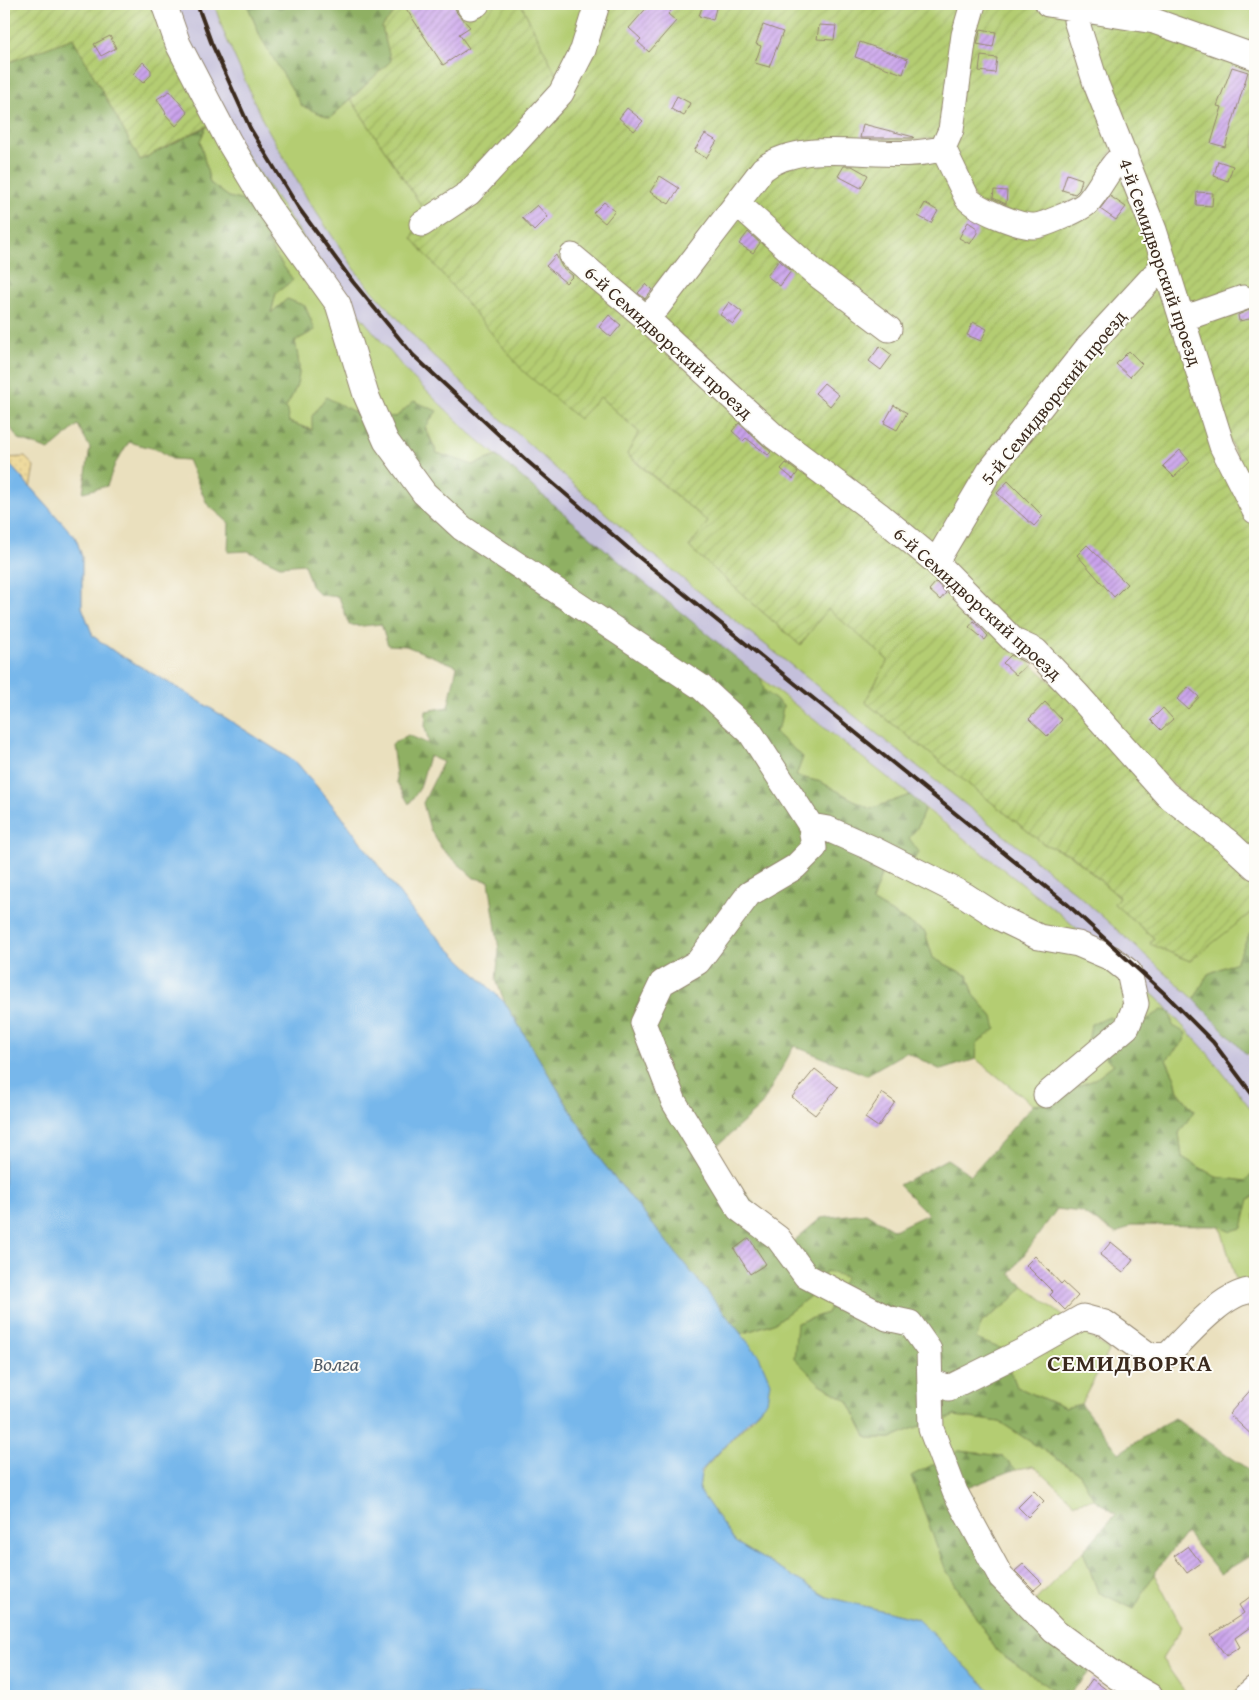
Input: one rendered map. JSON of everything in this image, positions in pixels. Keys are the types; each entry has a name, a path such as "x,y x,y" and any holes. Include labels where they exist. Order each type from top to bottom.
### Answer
{"street":[{"path":"164,4 178,44 229,142 267,205 338,304 366,395 386,441 424,493 462,528 701,687 750,732 811,826 814,848 795,867 749,894 698,962 662,983 643,1023 674,1102 739,1209 778,1238 806,1276 887,1318 910,1323 928,1350 931,1381 931,1429 955,1492 1001,1577 1054,1631 1117,1676 1150,1696"},
{"path":"422,224 469,193 561,93 583,50 597,4"},
{"path":"973,4 964,34 951,130 944,148 967,198 973,205 997,216 1033,227 1085,205 1100,187 1117,160 1125,154"},
{"path":"1048,4 1154,21 1255,57"},
{"name":"4-й Семидворский проезд","path":"1078,10 1076,20 1096,84 1125,154 1166,267 1222,446 1255,511"},
{"path":"646,318 763,169 776,159 843,150 872,154 930,152 944,148"},
{"path":"737,203 815,273 889,330"},
{"name":"6-й Семидворский проезд","path":"572,256 646,318 775,437 878,514 936,562 1014,641 1036,651 1076,692 1166,794 1228,842 1255,868"},
{"name":"5-й Семидворский проезд","path":"936,562 989,472 1088,346 1160,270 1166,267"},
{"path":"1182,317 1197,314 1243,298"},
{"path":"811,826 828,829 871,848 966,896 1000,918 1039,937 1078,944 1112,958 1129,972 1136,1004 1126,1027 1046,1095"},
{"path":"931,1381 948,1388 1023,1351 1083,1317 1105,1323 1150,1356 1168,1355 1224,1302 1248,1290 1255,1291"},
{"path":"1246,1696 1255,1688"}],"shaded area":[{"path":"173,4 214,4 224,33 262,119 308,200 360,277 422,345 643,547 1075,892 1194,999 1247,1055 1255,1068 1255,1114 1205,1050 1158,999 1059,913 628,570 471,434 408,373 346,299 234,137"}],"green space":[{"path":"4,4 157,4 212,123 140,160 73,38 4,64"},
{"path":"214,4 247,4 261,38 330,118 351,99 425,211 578,418 600,397 639,432 627,455 708,522 689,547 800,645 828,608 888,660 865,702 1044,844 1071,855 1119,897 1114,904 1154,938 1150,943 1190,961 1255,908 1255,929 1250,933 1236,962 1208,974 1194,999 1075,892 643,547 490,409 422,345 360,277 308,200 262,119 224,33"},
{"path":"247,4 402,4 382,27 391,61 330,118 302,106 261,38"},
{"path":"402,4 521,4 568,98 603,4 967,4 945,137 774,155 650,307 1255,873 1253,911 1190,961 1150,944 1154,938 1114,904 1119,897 1072,855 1044,844 865,702 888,660 828,609 800,645 689,547 708,522 627,454 639,432 600,397 579,419 523,371 412,238 425,211 351,99 391,61 382,27"},
{"path":"521,4 603,4 568,99"},
{"path":"977,4 1022,4 1064,13 1114,146 1096,186 1040,219 977,203 951,153"},
{"path":"1098,4 1255,4 1255,50"},
{"path":"1084,19 1151,27 1255,65 1255,500 1208,389"},
{"path":"73,38 140,160 206,127 200,141 210,183 229,197 244,201 255,216 272,229 268,239 272,250 293,280 276,293 271,313 287,299 305,306 315,330 295,341 299,376 295,390 286,407 289,422 312,430 312,416 326,397 358,414 396,417 414,401 437,411 425,428 437,453 473,465 497,456 629,570 761,678 764,690 783,706 780,724 775,733 803,757 796,776 821,782 870,809 910,795 925,808 917,828 909,838 919,852 913,861 883,869 872,901 925,932 933,958 968,976 974,995 993,1017 996,1029 977,1043 976,1059 941,1070 906,1052 866,1075 794,1046 761,1106 711,1152 789,1245 821,1218 866,1213 894,1230 928,1214 899,1185 947,1159 971,1175 1033,1105 1054,1103 1065,1090 1092,1081 1114,1064 1088,1044 1091,1024 1110,1017 1117,1031 1140,1024 1162,1010 1170,1012 1173,1026 1186,1033 1184,1041 1166,1060 1175,1078 1178,1092 1194,1111 1179,1133 1182,1157 1216,1177 1246,1181 1255,1170 1255,1196 1249,1199 1242,1228 1231,1231 1220,1226 1131,1225 1117,1234 1081,1212 1057,1209 1010,1274 1024,1286 1007,1304 982,1322 976,1339 1002,1349 1017,1387 1065,1408 1081,1404 1119,1453 1174,1418 1255,1474 1255,1553 1220,1574 1186,1533 1154,1574 1134,1609 1098,1592 1083,1551 1116,1514 1094,1499 1080,1474 1000,1422 955,1416 914,1428 891,1438 867,1438 848,1401 819,1383 794,1358 797,1323 827,1313 846,1277 826,1271 809,1297 776,1322 741,1334 602,1162 505,1003 496,980 499,950 489,881 474,878 442,849 430,829 423,803 443,762 429,756 420,788 409,804 397,783 392,744 408,735 429,744 425,727 426,711 448,707 457,666 406,646 388,645 381,624 349,625 339,597 320,595 311,586 304,564 280,566 248,551 228,552 229,523 207,504 188,460 172,459 159,450 129,442 115,464 107,486 83,492 90,448 78,425 49,450 18,439 4,417 4,64"},
{"path":"224,116 234,137 346,299 408,373 471,434 497,456 473,465 437,453 414,401 396,417 358,414 326,398 313,430 289,422 285,407 295,390 299,376 295,341 315,330 305,306 287,299 271,314 276,293 293,280 272,250 268,239 272,229 255,216 244,201 229,197 210,183 200,141 206,127"},
{"path":"939,156 964,200 1036,232 1117,165 1158,258 939,550 777,435 658,315 779,162"},
{"path":"1160,276 1255,532 1255,863 948,568 946,552 994,472"},
{"path":"761,678 910,795 870,809 821,782 796,776 803,757 775,733 783,706 763,690"},
{"path":"925,808 1059,913 1158,999 1205,1050 1255,1114 1255,1170 1246,1181 1216,1177 1182,1157 1179,1133 1194,1111 1178,1091 1175,1078 1166,1060 1184,1041 1114,1064 1092,1081 1065,1090 1054,1103 1033,1105 976,1059 977,1043 993,1017 974,995 968,976 933,958 925,932 872,901 883,869 913,861 909,838 917,828"},
{"path":"1255,929 1255,1047 1247,1055 1194,999 1208,974 1236,962 1250,933"},
{"path":"1255,1196 1255,1318 1237,1283 1220,1226 1232,1231 1249,1199"},
{"path":"826,1271 847,1277 827,1313 797,1323 819,1383 848,1401 867,1438 891,1438 914,1428 955,1416 1000,1422 1080,1474 1094,1499 1074,1503 1034,1466 1016,1469 1003,1456 959,1451 945,1568 997,1651 1061,1696 996,1696 917,1619 827,1597 735,1542 699,1490 704,1469 759,1411 766,1399 768,1386 766,1372 757,1355 741,1334 776,1322 809,1297"},
{"path":"1024,1286 1109,1351 1081,1404 1065,1408 1017,1387 1002,1349 975,1339 982,1322 1007,1304"},
{"path":"959,1451 1003,1456 1016,1469 959,1491 1003,1575 1092,1669 1068,1696 1061,1696 997,1651 945,1568 911,1476"},
{"path":"1083,1551 1098,1592 1134,1609 1154,1574 1182,1627 1162,1659 1188,1696 1139,1696 1031,1605"}],"sand":[{"path":"25,457 34,466 30,489 4,458"}],"water":[{"name":"Волга","path":"4,458 76,538 82,557 82,607 93,636 115,652 185,692 297,763 340,814 416,916 505,1003 602,1162 759,1356 770,1382 767,1401 701,1471 699,1490 735,1542 827,1597 917,1619 996,1696 4,1696"}],"building":[{"path":"403,4 454,4 457,13 470,27 459,34 469,48 443,65"},
{"path":"650,4 677,4 668,14 676,21 649,52 638,42 641,39 629,28"},
{"path":"703,4 717,4 713,20 699,16"},
{"path":"763,25 783,32 769,67 755,63 761,46 756,44"},
{"path":"819,25 836,26 834,40 817,39"},
{"path":"981,29 996,32 993,47 977,44"},
{"path":"110,36 116,48 101,56 94,44"},
{"path":"860,42 908,59 903,74 855,57"},
{"path":"981,56 997,58 995,73 979,71"},
{"path":"143,62 151,70 151,75 143,83 133,74"},
{"path":"1232,67 1248,72 1225,147 1211,143 1222,107 1217,106"},
{"path":"170,91 188,113 176,126 165,114 157,99"},
{"path":"677,96 690,103 684,116 671,109"},
{"path":"627,108 643,121 634,131 619,118"},
{"path":"863,124 914,137 860,138"},
{"path":"705,134 717,141 706,158 694,151"},
{"path":"1218,161 1233,166 1228,181 1214,176"},
{"path":"844,166 852,166 868,175 861,188 838,176"},
{"path":"1067,174 1082,179 1079,190 1075,194 1062,190"},
{"path":"660,176 679,188 669,204 650,192"},
{"path":"994,190 1007,191 1006,204 993,198"},
{"path":"1197,192 1213,193 1212,206 1196,205"},
{"path":"1110,196 1126,207 1116,220 1100,209"},
{"path":"604,202 615,211 605,223 593,213"},
{"path":"925,203 938,211 931,223 918,216"},
{"path":"537,205 548,217 534,231 522,218"},
{"path":"968,222 977,228 977,233 970,244 959,238"},
{"path":"748,232 760,243 753,253 739,244"},
{"path":"556,255 562,267 573,276 566,283 546,266"},
{"path":"779,260 791,271 780,286 767,276"},
{"path":"646,284 652,290 645,299 638,293"},
{"path":"729,302 742,312 733,324 720,315"},
{"path":"1253,308 1255,318 1239,321 1238,315"},
{"path":"609,315 621,325 611,337 599,327"},
{"path":"973,322 987,329 981,341 967,335"},
{"path":"880,346 892,355 881,370 869,361"},
{"path":"1129,351 1142,364 1130,377 1116,364"},
{"path":"824,383 839,395 830,406 815,393"},
{"path":"894,405 907,413 897,430 884,423"},
{"path":"739,423 771,452 768,455 746,438 743,441 732,431"},
{"path":"1180,450 1190,462 1174,477 1163,466"},
{"path":"786,463 798,472 793,479 781,469"},
{"path":"1008,481 1043,516 1034,526 997,493"},
{"path":"1087,545 1127,584 1114,597 1077,555"},
{"path":"936,582 946,593 940,600 929,590"},
{"path":"974,621 988,636 985,640 969,627"},
{"path":"1011,655 1028,664 1016,675 1003,663"},
{"path":"1188,687 1199,697 1188,709 1177,699"},
{"path":"1045,702 1062,720 1047,736 1029,719"},
{"path":"1163,708 1173,719 1161,730 1151,720"},
{"path":"815,1069 838,1087 815,1115 792,1097"},
{"path":"882,1093 895,1102 878,1127 865,1118"},
{"path":"749,1238 766,1264 750,1274 734,1249"},
{"path":"1111,1242 1133,1260 1123,1273 1100,1255"},
{"path":"1035,1256 1061,1284 1063,1282 1078,1296 1065,1310 1050,1295 1053,1292 1026,1265"},
{"path":"1255,1385 1255,1438 1229,1414"},
{"path":"1034,1491 1044,1501 1028,1517 1018,1507"},
{"path":"1188,1546 1201,1563 1187,1573 1174,1556"},
{"path":"1023,1564 1042,1583 1034,1590 1015,1571"},
{"path":"1255,1593 1255,1628 1253,1625 1235,1638 1240,1647 1226,1656 1211,1635 1244,1613 1239,1605"},
{"path":"1092,1679 1115,1696 1080,1696"}],"railway":[{"path":"197,4 211,42 250,128 298,207 353,282 413,355 526,460 635,554 1067,904 1165,994 1213,1042 1255,1098"}],"district":[{"name":"СЕМИДВОРКА","path":"1130,1362"}]}
